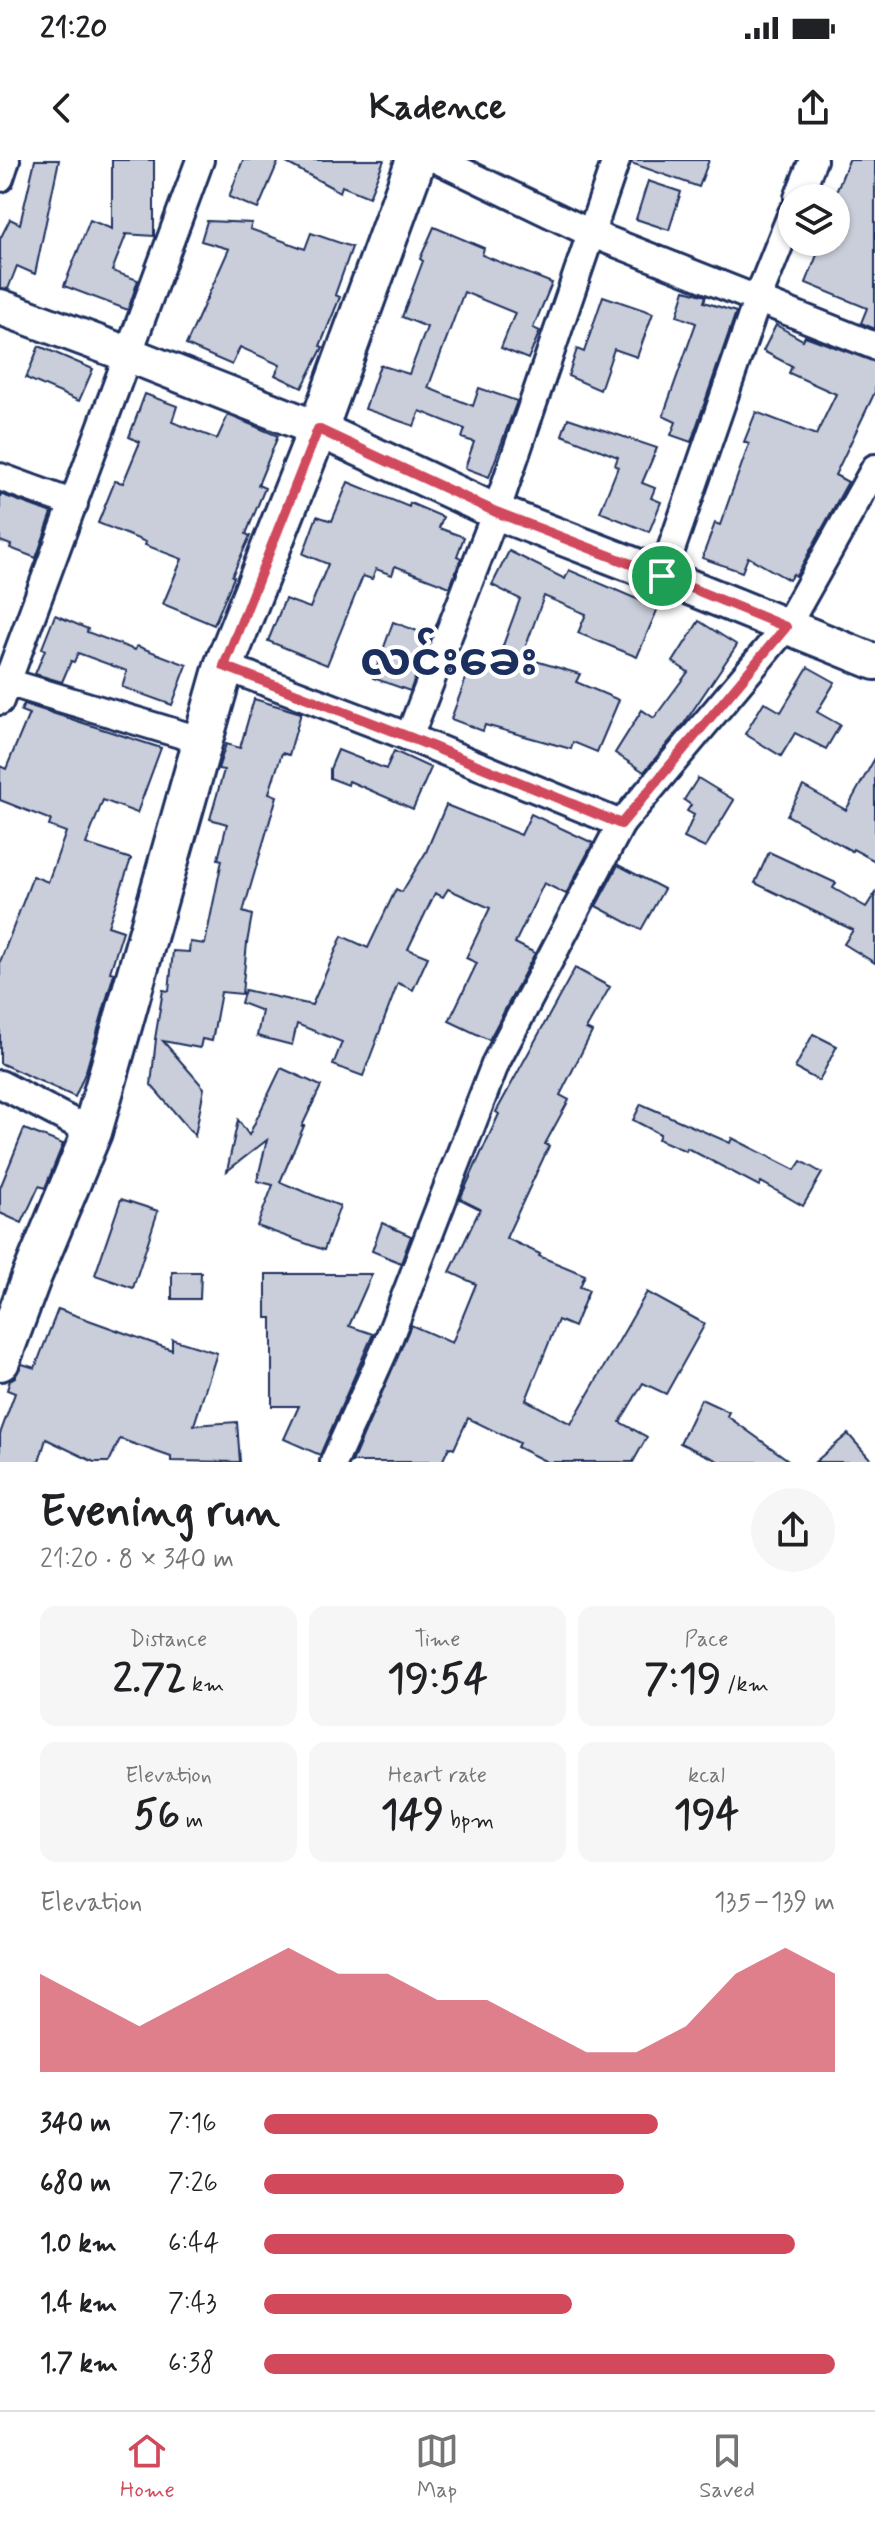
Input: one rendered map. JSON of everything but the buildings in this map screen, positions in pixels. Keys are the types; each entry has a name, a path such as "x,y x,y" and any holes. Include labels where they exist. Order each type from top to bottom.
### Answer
{"main road":[{"path":"0,1361 92,1132 224,666 318,429 416,160"}],"street":[{"path":"0,178 6,160"},
{"path":"200,160 130,355 2,688 203,741"},
{"path":"438,160 590,233 875,346"},
{"path":"409,737 496,512 616,160"},
{"path":"804,184 813,160"},
{"path":"662,576 778,248"},
{"path":"0,307 318,429 496,512 875,662"},
{"path":"334,1462 384,1351 496,1062 621,824 786,627 875,468"},
{"path":"0,477 74,504"},
{"path":"224,666 409,737 621,824"},
{"path":"0,1084 92,1132"}],"district":[{"name":"လင်းခေး","path":"449,662"}],"route":[{"path":"318,429 496,512 662,576 786,627 621,824 409,737 224,666 318,429"}]}
